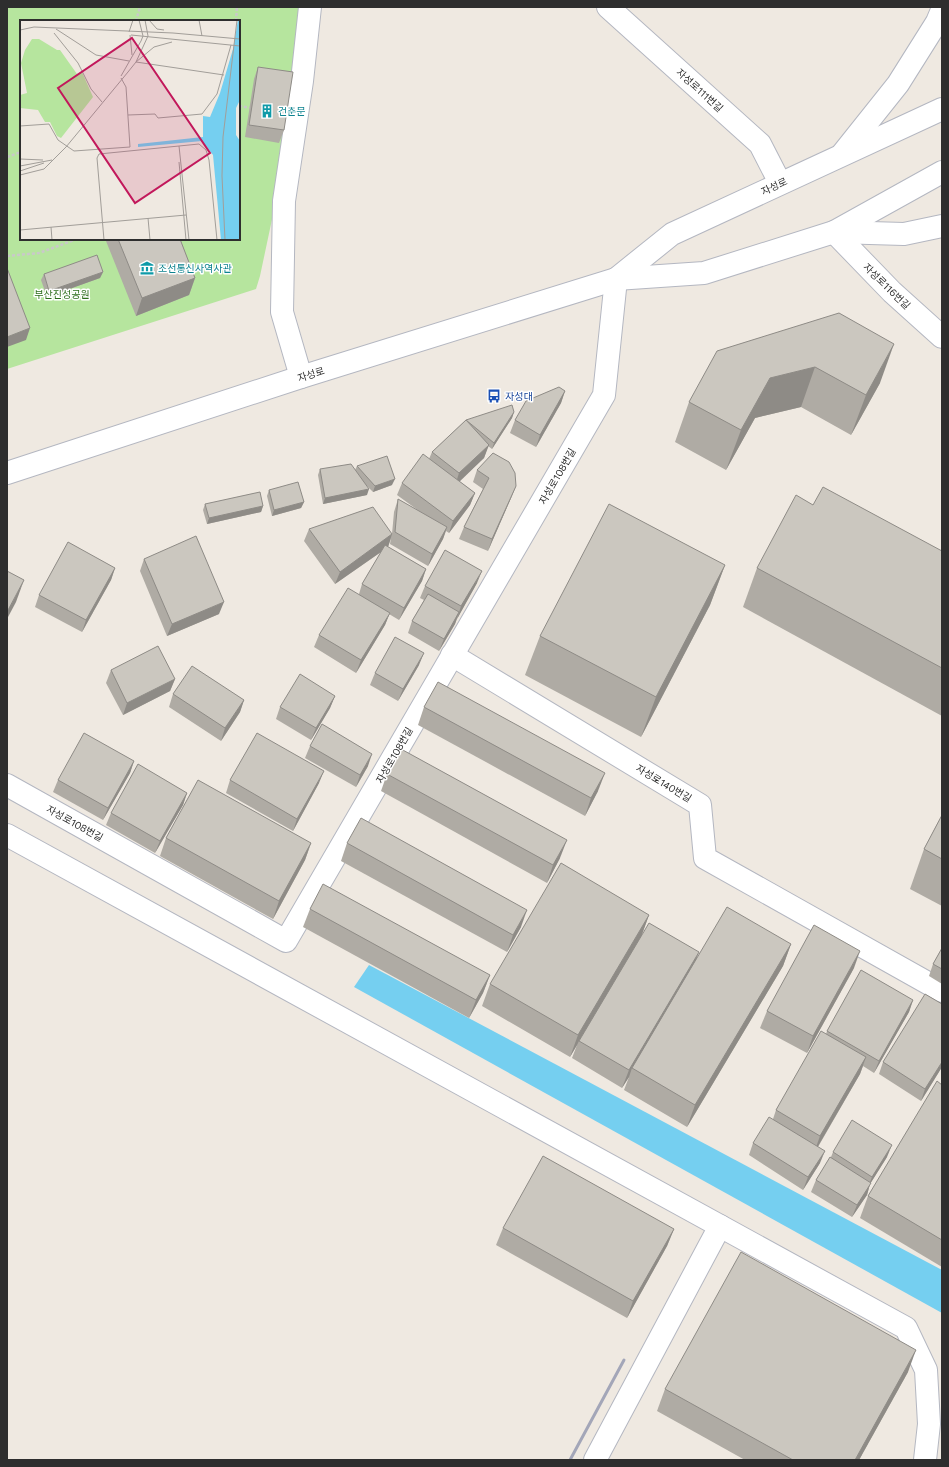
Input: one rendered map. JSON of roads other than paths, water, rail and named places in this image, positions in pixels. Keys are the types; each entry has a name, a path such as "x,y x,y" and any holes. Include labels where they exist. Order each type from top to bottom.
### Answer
{"street":[{"path":"301,378 282,312 284,201 302,81 310,7"},
{"name":"자성로111번길","path":"608,7 760,144 780,183"},
{"path":"841,156 898,84 937,22 942,10"},
{"name":"자성로","path":"616,279 672,234 942,109"},
{"name":"자성로","path":"7,473 301,378 616,279 704,274 834,232 942,172"},
{"path":"834,232 904,234 942,226"},
{"name":"자성로116번길","path":"834,232 892,292 942,337"},
{"name":"자성로108번길","path":"7,785 286,941 604,395 616,279"},
{"name":"자성로140번길","path":"452,654 700,806 705,858 942,991"},
{"path":"7,835 906,1328 926,1370 929,1424 925,1460"},
{"path":"595,1460 720,1226"}],"water":[{"path":"369,965 942,1270 942,1313 354,987"}],"railway":[{"path":"570,1460 624,1360"}],"place":[{"name":"건춘문","path":"267,111"},
{"name":"조선통신사역사관","path":"147,268"},
{"name":"자성대","path":"494,396"}],"park label":[{"name":"부산진성공원","path":"62,294"}]}
